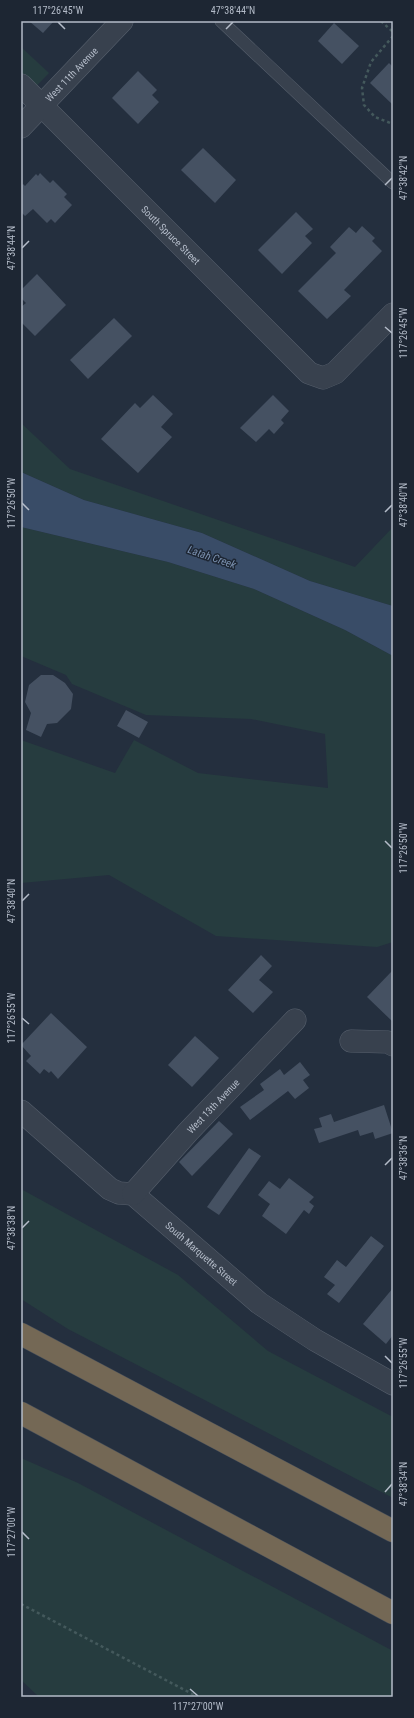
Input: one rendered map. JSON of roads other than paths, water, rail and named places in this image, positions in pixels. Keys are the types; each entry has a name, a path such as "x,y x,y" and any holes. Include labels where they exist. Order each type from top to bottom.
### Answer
{"highway":[{"path":"21,1334 393,1531"},
{"path":"21,1413 393,1613"}],"street":[{"name":"West 11th Avenue","path":"21,126 122,21"},
{"name":"South Spruce Street","path":"21,85 298,364 314,376 323,378 340,369 393,314"},
{"name":"West 13th Avenue","path":"133,1194 188,1132 295,1020"},
{"path":"352,1041 388,1042 393,1046"},
{"path":"21,1111 110,1189 119,1193 133,1194"},
{"name":"South Marquette Street","path":"133,1194 260,1303 315,1340 393,1384"}],"lane":[{"path":"221,21 393,183"}],"water":[{"name":"Latah Creek","path":"21,472 84,500 202,533 310,581 393,606 393,656 345,630 254,589 168,562 21,527"}]}
